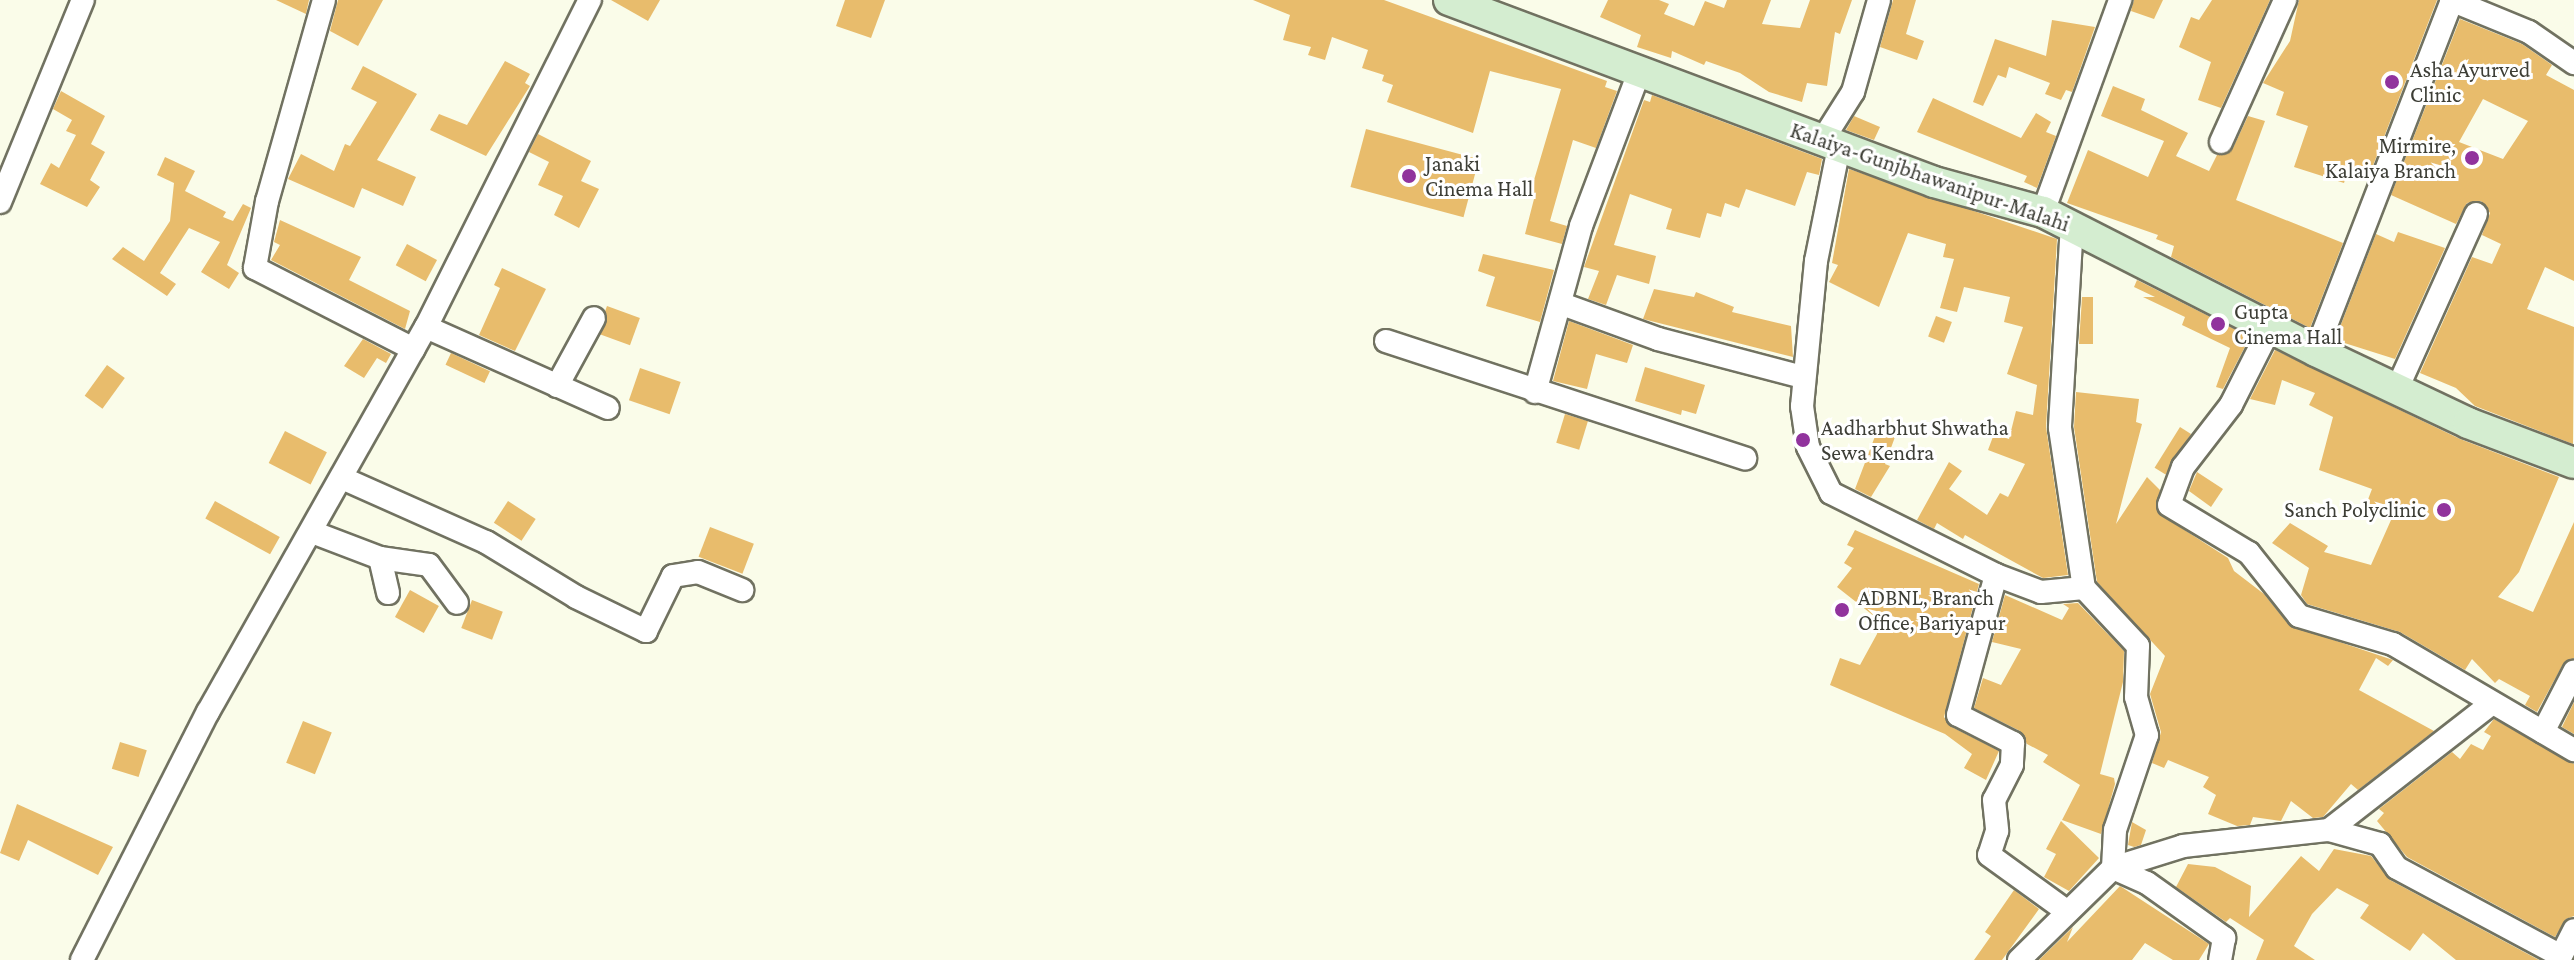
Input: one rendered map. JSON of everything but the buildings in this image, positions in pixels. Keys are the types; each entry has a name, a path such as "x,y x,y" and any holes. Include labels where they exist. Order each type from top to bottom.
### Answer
{"street":[{"path":"0,202 83,0"},
{"path":"324,0 267,201 255,268 413,349"},
{"path":"82,960 208,712 426,327 590,0"},
{"name":"Kalaiya-Gunjbhawanipur-Malahi","path":"1449,0 1638,75 1934,182 2043,212 2072,224 2316,351 2397,389 2574,463"},
{"path":"1879,0 1853,92 1831,144 1803,377 1808,447 1831,493 1996,575 2041,592 2084,588"},
{"path":"2043,212 2120,0"},
{"path":"2221,142 2285,0"},
{"path":"2316,351 2452,0 2529,32 2572,58"},
{"path":"1535,392 1562,304 1581,226 1638,75"},
{"path":"2397,389 2476,214"},
{"path":"2072,224 2060,428 2084,588 2138,646 2136,697 2147,735 2115,830 2113,868"},
{"path":"1562,304 1658,339 1803,377"},
{"path":"557,386 594,318"},
{"path":"426,327 608,408"},
{"path":"2270,328 2231,405 2183,467 2169,505 2249,553 2299,616 2393,644 2574,750"},
{"path":"1386,341 1745,458"},
{"path":"342,478 486,542 576,597 646,631 673,576 698,572 742,590"},
{"path":"312,532 380,558 429,565 457,603"},
{"path":"380,558 388,593"},
{"path":"1996,575 1958,715 2013,743 2012,765 1994,800 1997,831 1989,855 2065,910"},
{"path":"2543,732 2574,672"},
{"path":"2329,830 2491,704"},
{"path":"2019,960 2065,910 2113,868 2183,846 2329,830 2380,844 2397,868 2560,958 2574,930"},
{"path":"2113,868 2147,883 2224,938 2220,960"}],"place":[{"name":"Asha Ayurved Clinic","path":"2392,82"},
{"name":"Mirmire, Kalaiya Branch","path":"2472,158"},
{"name":"Janaki Cinema Hall","path":"1409,176"},
{"name":"Gupta Cinema Hall","path":"2218,324"},
{"name":"Aadharbhut Shwatha Sewa Kendra","path":"1803,440"},
{"name":"Sanch Polyclinic","path":"2444,510"},
{"name":"ADBNL, Branch Office, Bariyapur","path":"1842,610"}]}
